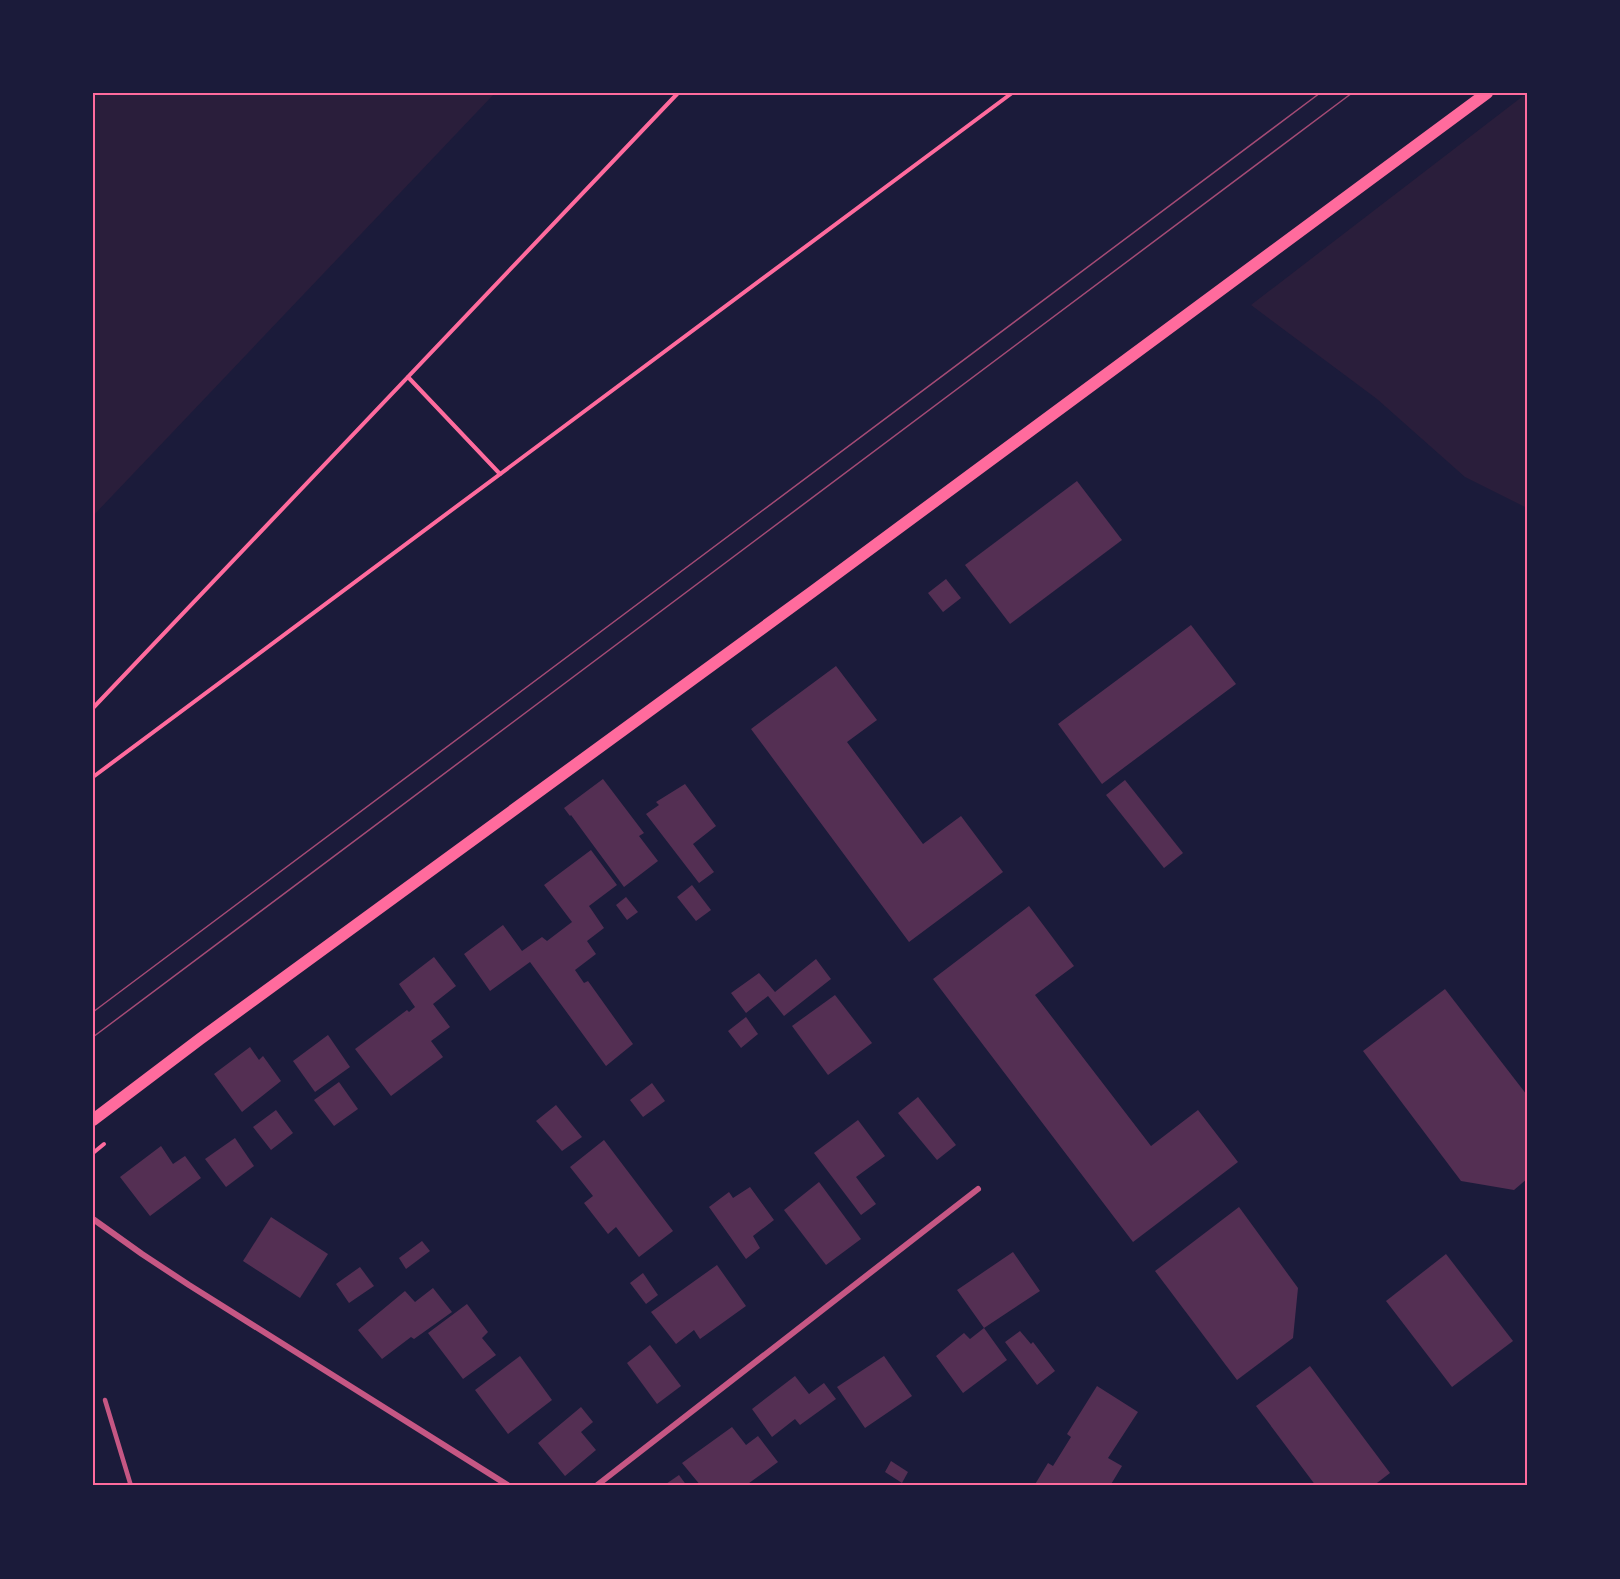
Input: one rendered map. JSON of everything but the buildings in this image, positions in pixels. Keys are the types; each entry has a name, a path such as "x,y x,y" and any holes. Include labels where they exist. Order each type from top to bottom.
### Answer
{"main road":[{"path":"93,1120 1487,93"}],"street":[{"path":"596,1486 978,1189"},
{"path":"93,1219 189,1285 509,1486"}],"lane":[{"path":"105,1400 131,1486"}],"path":[{"path":"93,708 678,93"},
{"path":"93,777 1012,93"},
{"path":"408,377 500,474"}],"shaded area":[{"path":"93,93 495,93 93,516"},
{"path":"1527,93 1527,508 1465,477 1377,399 1251,305"}],"tram line":[{"path":"93,1012 1320,93"},
{"path":"93,1037 1352,93"}]}
